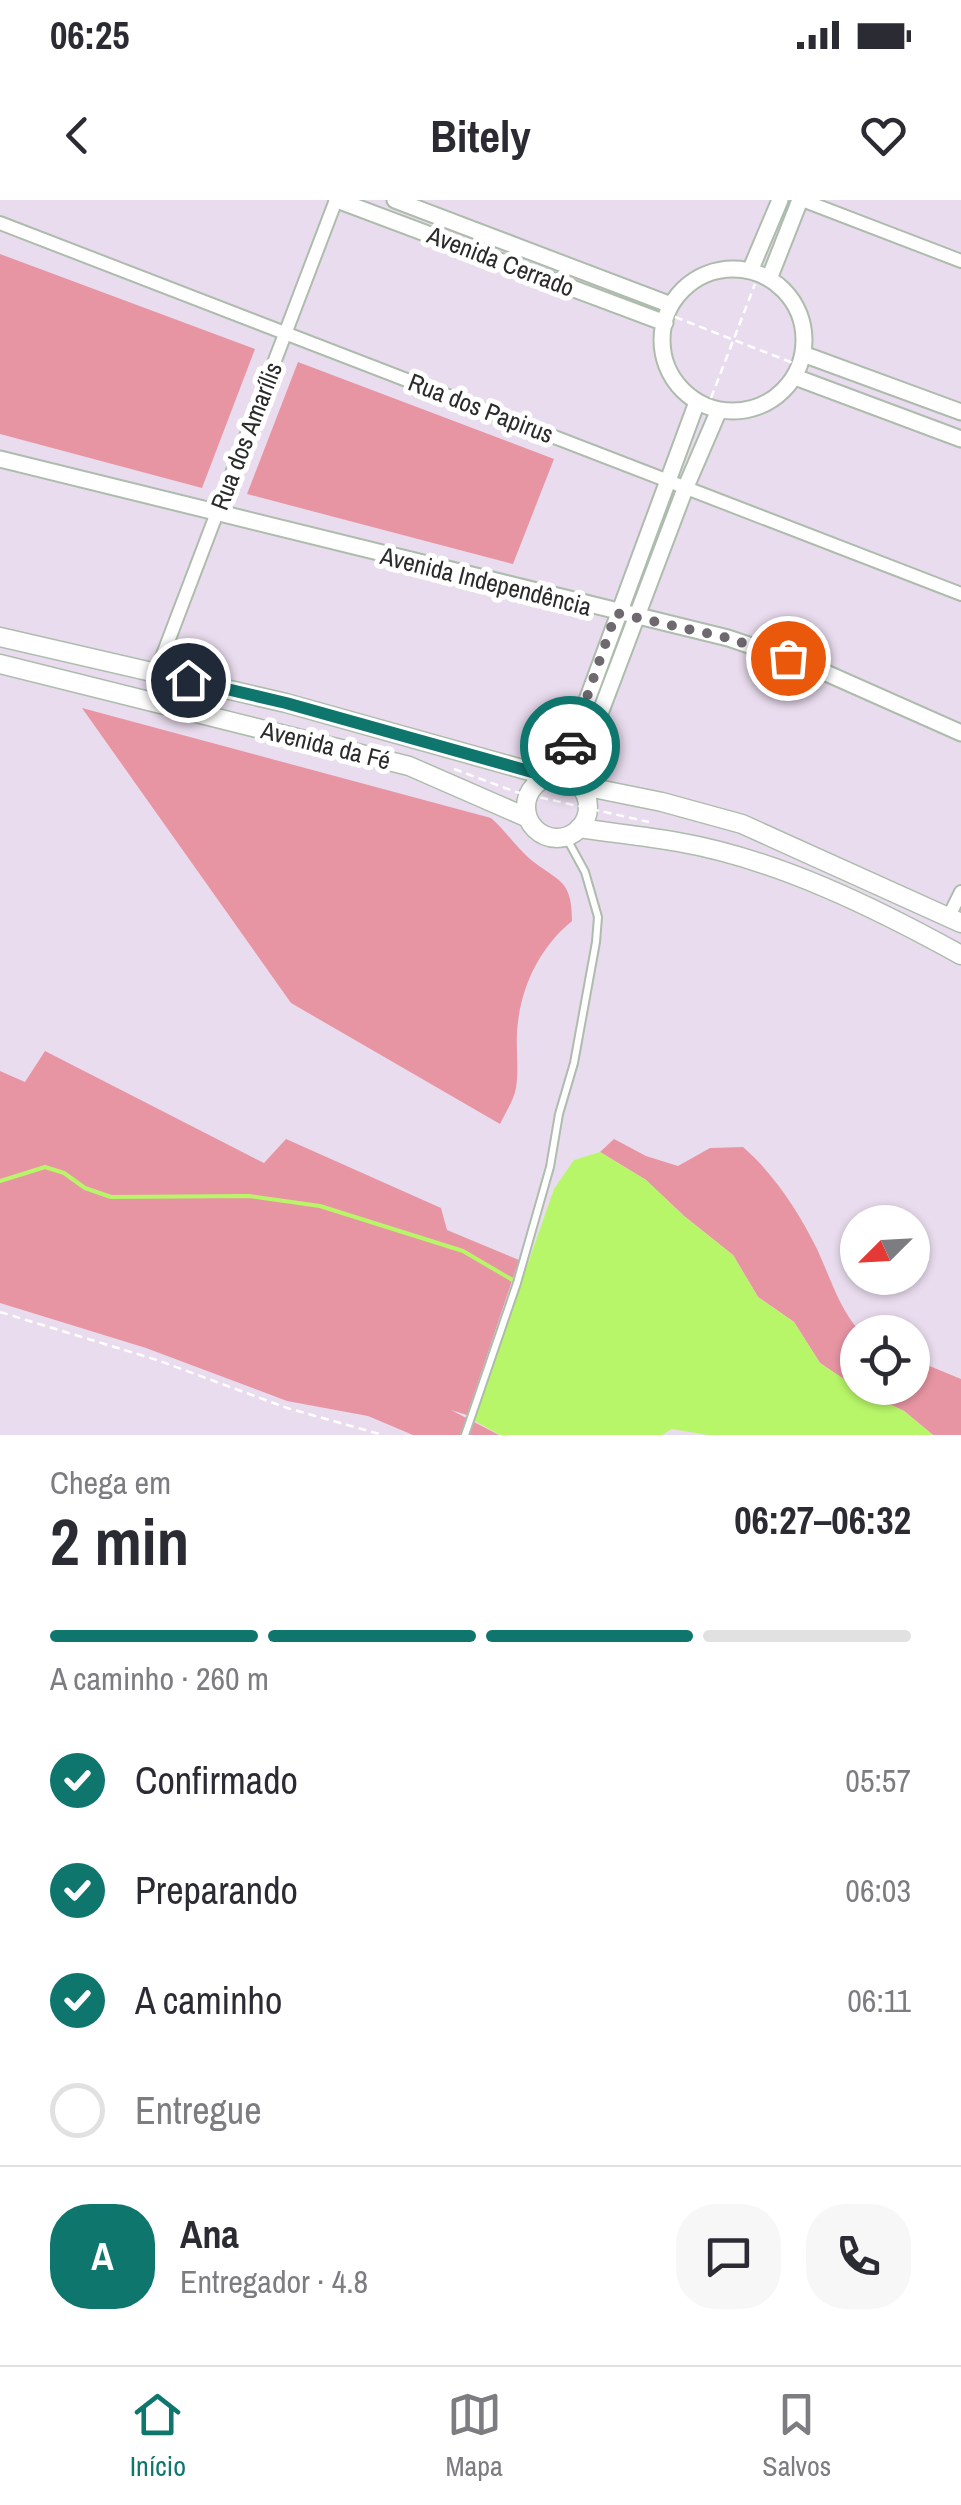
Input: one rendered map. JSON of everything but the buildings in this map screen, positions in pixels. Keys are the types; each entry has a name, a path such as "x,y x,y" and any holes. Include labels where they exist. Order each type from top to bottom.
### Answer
{"main road":[{"name":"Avenida da Fé","path":"0,637 286,703 742,824 955,919"},
{"name":"Avenida da Fé","path":"0,664 409,766 528,818 539,832 557,838 573,832"},
{"path":"528,818 529,795 535,785 565,780 586,798 588,808 573,832 680,842 761,864 855,903 961,955"}],"street":[{"name":"Avenida Cerrado","path":"336,200 665,323"},
{"name":"Rua dos Amarílis","path":"156,673 336,200"},
{"name":"Avenida Cerrado","path":"395,200 672,305"},
{"path":"750,271 780,200"},
{"path":"768,279 801,200 961,261"},
{"name":"Rua dos Papirus","path":"0,224 961,594"},
{"path":"750,271 768,279 786,292 798,311 804,332 803,354 795,377 762,406 718,410 697,402 678,384 666,362 662,336 672,305 697,279 714,272 750,271"},
{"path":"803,354 961,412"},
{"path":"795,377 961,440"},
{"path":"565,780 616,613 697,402"},
{"path":"565,780 718,410"},
{"name":"Avenida Independência","path":"0,459 728,638 794,660 961,733"},
{"path":"955,919 961,892"}],"lane":[{"path":"465,1435 518,1283 550,1166 596,942 598,917 573,832"}],"path":[{"path":"443,766 529,795 654,824"},
{"path":"0,1312 157,1360 287,1408 383,1435"}],"shaded area":[{"path":"0,254 255,349 202,488 0,434"},
{"path":"298,362 554,459 513,564 247,494"},
{"path":"82,708 491,818 530,859 562,882 569,896 572,921 541,956 527,985 517,1032 516,1088 500,1124 291,1003"},
{"path":"45,1051 264,1163 286,1139 441,1208 447,1230 519,1260 467,1415 451,1410 499,1435 413,1435 368,1416 287,1401 146,1348 0,1303 0,1071 25,1082"},
{"path":"614,1139 646,1156 678,1166 710,1148 743,1147 794,1208 848,1315 840,1315 840,1376 820,1363 794,1322 758,1297 733,1255 646,1180 600,1152"},
{"path":"600,1152 646,1180 733,1255 758,1297 794,1322 820,1363 840,1376 840,1405 891,1405 933,1435 708,1435 672,1429 662,1435 500,1435 473,1420 554,1189 574,1160"},
{"path":"930,1366 961,1379 961,1435 933,1435 891,1405 930,1405"}],"waterway":[{"path":"0,1181 45,1167 111,1197 249,1196 320,1206 463,1251 521,1285"}],"way so far":[{"path":"570,746 616,613 728,638 788,658"}],"route":[{"path":"188,680 286,703 550,777 559,776 570,746"}]}
